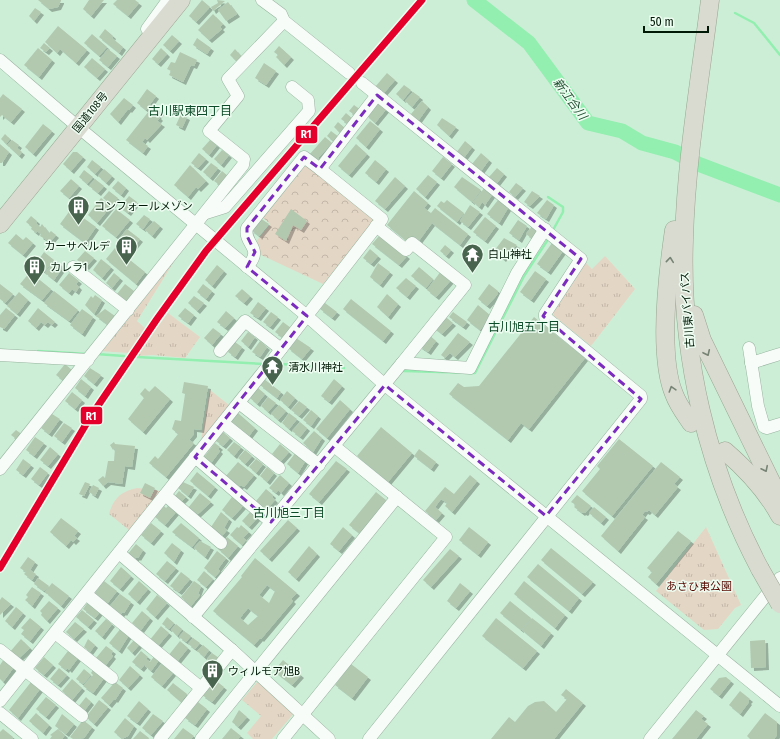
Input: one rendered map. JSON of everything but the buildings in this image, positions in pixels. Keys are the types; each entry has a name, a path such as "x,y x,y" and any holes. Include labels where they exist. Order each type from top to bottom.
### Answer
{"highway":[{"name":"国道108号","path":"0,224 181,0"},
{"name":"古川東バイパス","path":"710,0 679,237 684,276 691,362 705,427 731,506 760,569 780,604"},
{"path":"679,237 666,315 668,363 673,394 681,409 692,422"},
{"path":"684,276 689,287 702,340 780,500"},
{"path":"725,451 756,480 773,503 780,516"}],"street":[{"path":"147,42 147,30 168,0"},
{"path":"262,0 281,14 284,21 349,73"},
{"path":"0,469 243,165 244,159 209,131 238,96 228,79 284,21"},
{"path":"0,60 78,128 307,316 385,385 780,706"},
{"path":"362,83 581,259 545,314 545,317 641,396 641,399 369,739"},
{"path":"206,213 225,207 309,110 308,100 292,87"},
{"path":"320,169 377,95"},
{"path":"0,701 271,363 382,219 304,157 247,228 247,236 254,247 255,252 253,261 247,267"},
{"path":"193,617 385,385 465,285 412,243 406,250 376,226"},
{"path":"402,363 470,368 517,273 549,232"},
{"path":"73,267 128,310"},
{"path":"220,351 245,321 281,349"},
{"path":"749,348 758,406 764,426 767,428 780,424"},
{"path":"751,363 780,354"},
{"path":"0,355 90,358"},
{"path":"239,403 318,465"},
{"path":"223,423 279,468"},
{"path":"283,739 446,537 334,446"},
{"path":"196,457 271,522"},
{"path":"165,495 221,543"},
{"path":"201,739 397,497"},
{"path":"118,553 256,671 329,739"},
{"path":"650,739 780,578"},
{"path":"86,594 201,688"},
{"path":"55,633 112,678"},
{"path":"0,650 82,716"},
{"path":"160,739 232,650"},
{"path":"0,713 32,739"}],"highlighted area":[{"path":"377,95 581,259 543,316 641,399 546,516 385,385 271,522 195,457 307,316 247,267 255,252 247,236 247,228 304,157 320,169"}],"green space":[{"path":"307,166 376,221 323,284 259,254 255,243 270,224 262,217 302,167"},
{"path":"185,244 137,321 146,329 129,353 99,351"},
{"path":"605,256 635,289 591,346 554,316 553,310 585,262 592,269"},
{"path":"168,313 200,337 185,358 153,355 136,356"},
{"path":"210,390 229,405 201,440"},
{"path":"137,488 161,492 129,530 109,514 113,504 119,496 127,491"},
{"name":"あさひ東公園","path":"706,527 741,605 735,608 718,629 704,630 656,591"},
{"path":"258,681 295,712 272,739 253,739 247,733 261,716 242,700"}],"waterway":[{"name":"新江合川","path":"474,0 529,43 588,123 622,131 642,143 675,152 698,164 780,195"},
{"path":"735,13 754,23 780,55"},
{"path":"548,197 563,207 563,212 553,230"},
{"path":"404,371 475,373 524,276 547,241"},
{"path":"38,351 87,354"},
{"path":"96,354 124,356"},
{"path":"137,357 264,364"},
{"path":"281,364 344,368"}],"tunnel":[{"path":"349,73 362,83"}],"transit line":[{"name":"R1","path":"0,568 91,416 157,319 206,251 422,0"}],"place":[{"name":"コンフォールメゾン","path":"78,226"},
{"name":"カーサベルデ","path":"126,266"},
{"name":"白山神社","path":"473,274"},
{"name":"カレラ1","path":"35,286"},
{"name":"清水川神社","path":"273,386"},
{"name":"ウィルモア旭B","path":"213,690"}],"district":[{"name":"古川駅東四丁目","path":"190,111"},
{"name":"古川旭五丁目","path":"524,327"},
{"name":"古川旭三丁目","path":"289,513"}]}
